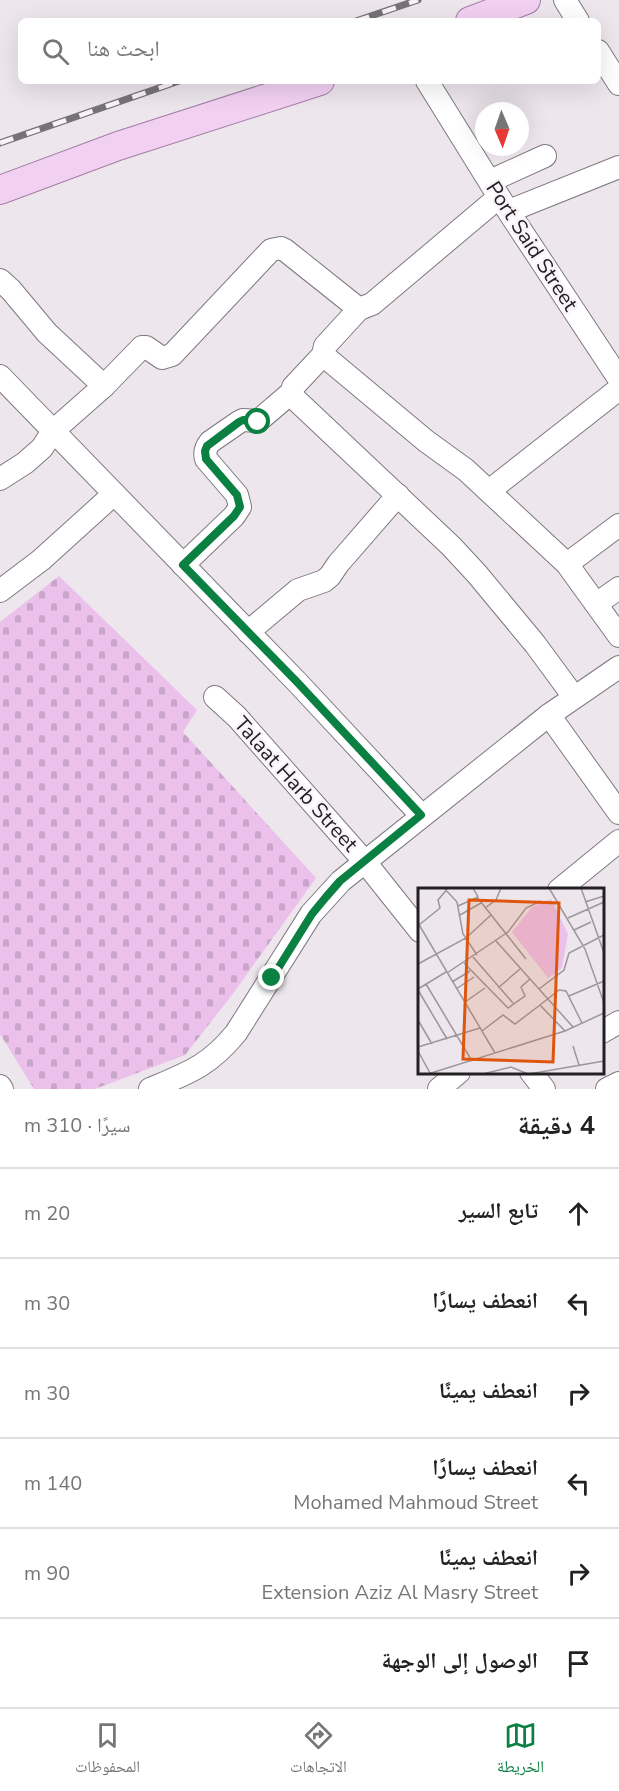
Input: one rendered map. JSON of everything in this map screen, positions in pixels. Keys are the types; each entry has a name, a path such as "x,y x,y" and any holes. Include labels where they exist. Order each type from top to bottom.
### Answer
{"main road":[{"path":"482,18 514,10"},
{"path":"0,172 113,131 261,84"},
{"path":"0,190 118,146 311,84"}],"street":[{"path":"565,0 576,18"},
{"path":"601,56 619,84"},
{"name":"Port Said Street","path":"429,84 499,197 619,379"},
{"path":"183,565 234,516 240,507 237,495 206,459 207,446 243,420 258,422 292,392 293,387 323,355 325,346 359,309 372,304 545,156"},
{"path":"499,197 619,167"},
{"path":"0,479 25,463 42,448 53,431 104,386 142,347 146,347 162,358 172,355 266,254 276,248 285,250 359,309"},
{"path":"0,280 47,333 104,386"},
{"path":"323,355 426,441 466,470 567,564 619,636"},
{"path":"0,376 248,632 421,815"},
{"path":"489,491 619,389"},
{"path":"292,392 294,398 398,495 477,574 535,644 573,697"},
{"path":"0,591 41,560 114,494"},
{"path":"248,632 291,595 307,586 324,581 330,576 398,495"},
{"path":"567,564 619,525"},
{"path":"596,604 619,588"},
{"path":"150,1089 191,1072 208,1062 223,1049 236,1034 312,914 340,881 549,715 619,667"},
{"name":"Talaat Harb Street","path":"215,697 237,717 365,862 418,928"},
{"path":"549,715 619,813"},
{"path":"561,888 619,841"},
{"path":"604,1031 619,1022"},
{"path":"439,1089 457,1074"},
{"path":"607,1089 619,1083"}],"green space":[{"path":"59,576 197,710 183,732 316,878 232,995 185,1055 95,1089 34,1089 0,1034 0,622"}],"railway":[{"path":"365,18 418,0"},
{"path":"0,143 170,84"}],"route":[{"path":"258,422 243,420 207,446 206,459 237,495 240,507 234,516 183,565 297,682 421,815 340,881 312,914 272,978"}]}
